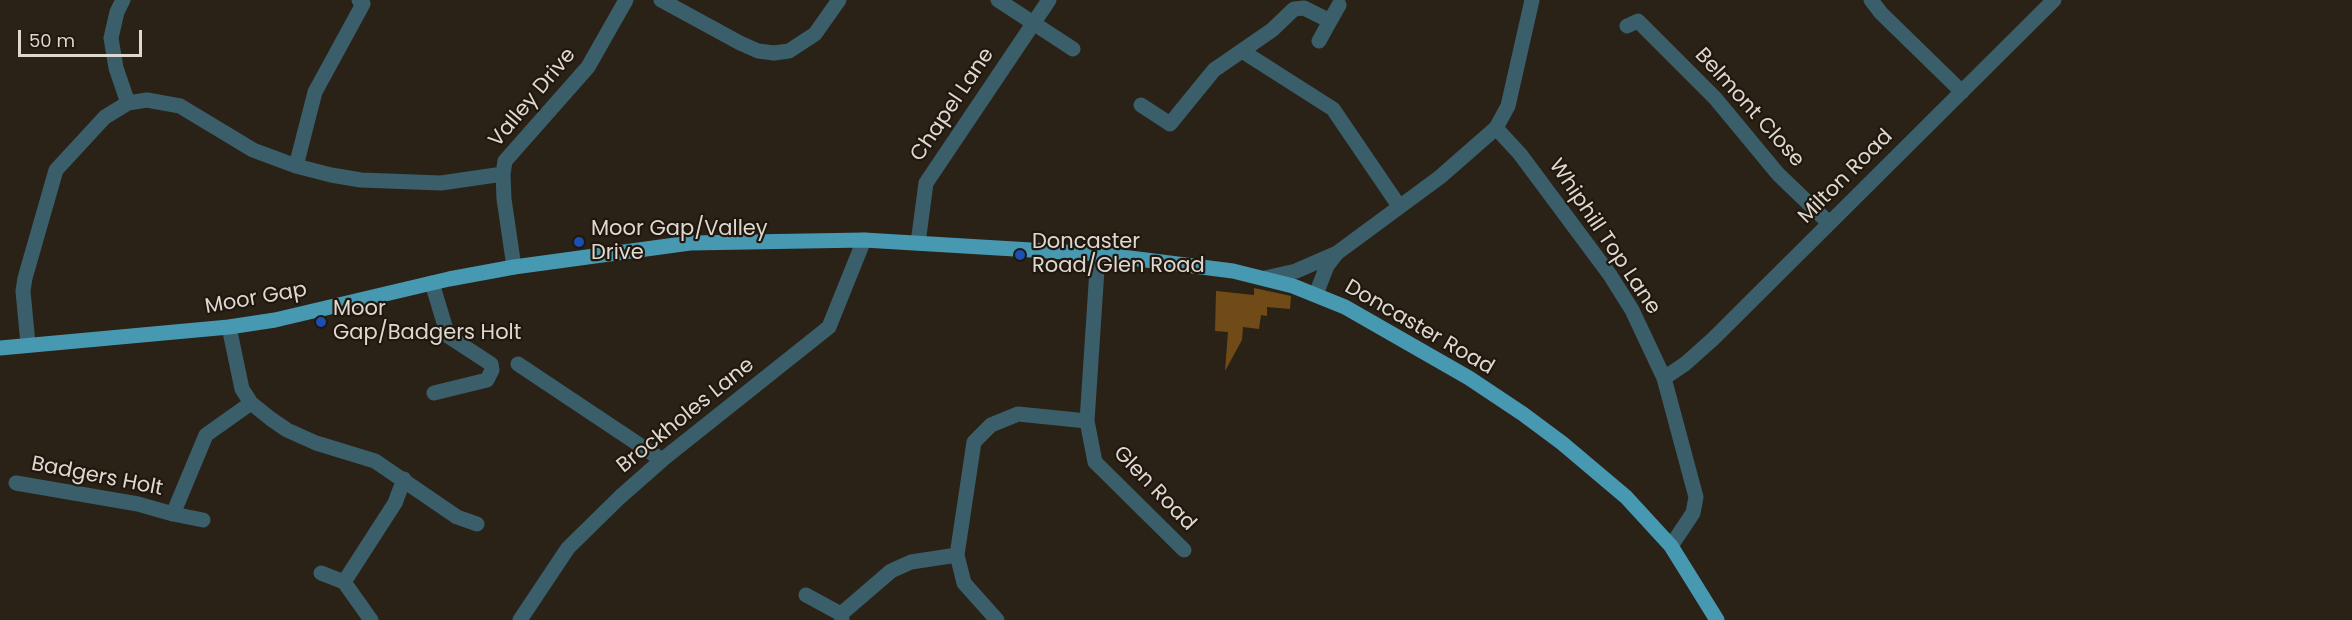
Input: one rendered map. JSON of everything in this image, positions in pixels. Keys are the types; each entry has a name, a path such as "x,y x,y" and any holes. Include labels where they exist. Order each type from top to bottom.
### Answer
{"main road":[{"name":"Doncaster Road","path":"864,240 1098,254 1233,271 1316,294 1384,327 1469,378 1562,443 1626,497 1671,546 1717,620"},
{"name":"Moor Gap","path":"0,348 229,327 275,320 432,283 514,267 690,243 864,240"}],"street":[{"path":"123,0 117,12 111,39 116,68 128,103"},
{"name":"Valley Drive","path":"514,267 504,199 505,161 513,149 588,67 627,0"},
{"path":"661,0 740,44 758,51 774,53 789,51 815,34 839,0"},
{"path":"998,0 1073,49"},
{"name":"Chapel Lane","path":"918,243 926,183 1049,0"},
{"path":"1265,278 1296,271 1336,254 1440,177 1496,128 1508,106 1532,0"},
{"path":"1871,0 1881,13 1962,92"},
{"name":"Milton Road","path":"1664,378 1685,364 1713,339 2054,0"},
{"path":"296,166 315,92 366,3"},
{"path":"1319,41 1339,5"},
{"path":"1141,105 1167,129 1204,79 1272,30 1284,15 1294,9 1304,8 1330,21"},
{"name":"Belmont Close","path":"1636,19 1715,98 1778,174 1829,223"},
{"path":"1242,51 1333,109 1399,206"},
{"path":"28,344 22,291 56,170 105,117 128,103 147,100 180,106 253,150 296,166 361,180 441,183 503,174"},
{"name":"Whiphill Top Lane","path":"1496,128 1520,154 1610,275 1632,310 1664,378 1696,497 1693,513 1671,546"},
{"name":"Brockholes Lane","path":"520,620 568,548 662,460 829,327 864,240"},
{"name":"Glen Road","path":"1098,254 1087,421 1095,462 1184,550"},
{"path":"1316,294 1327,266 1336,254"},
{"path":"432,283 448,336 490,364 492,370 487,380 434,393"},
{"path":"229,327 236,371 242,389 251,403 287,430 316,443 375,461 404,478 457,517 477,524"},
{"path":"518,364 662,460"},
{"name":"Badgers Holt","path":"16,483 138,504 173,514 206,435 251,403"},
{"path":"997,620 964,583 957,555 974,442 991,425 1018,414 1087,421"},
{"path":"344,582 395,502 404,478"},
{"path":"173,514 202,520"},
{"path":"806,595 842,617 891,571 911,562 957,555"},
{"path":"321,573 344,582 369,618"}],"building":[{"path":"1254,288 1291,296 1290,309 1267,307 1267,316 1261,315 1259,329 1243,327 1242,340 1225,371 1228,332 1215,331 1216,291 1254,295"}],"place":[{"name":"Moor Gap/Valley Drive","path":"579,242"},
{"name":"Doncaster Road/Glen Road","path":"1020,255"},
{"name":"Moor Gap/Badgers Holt","path":"321,322"}]}
